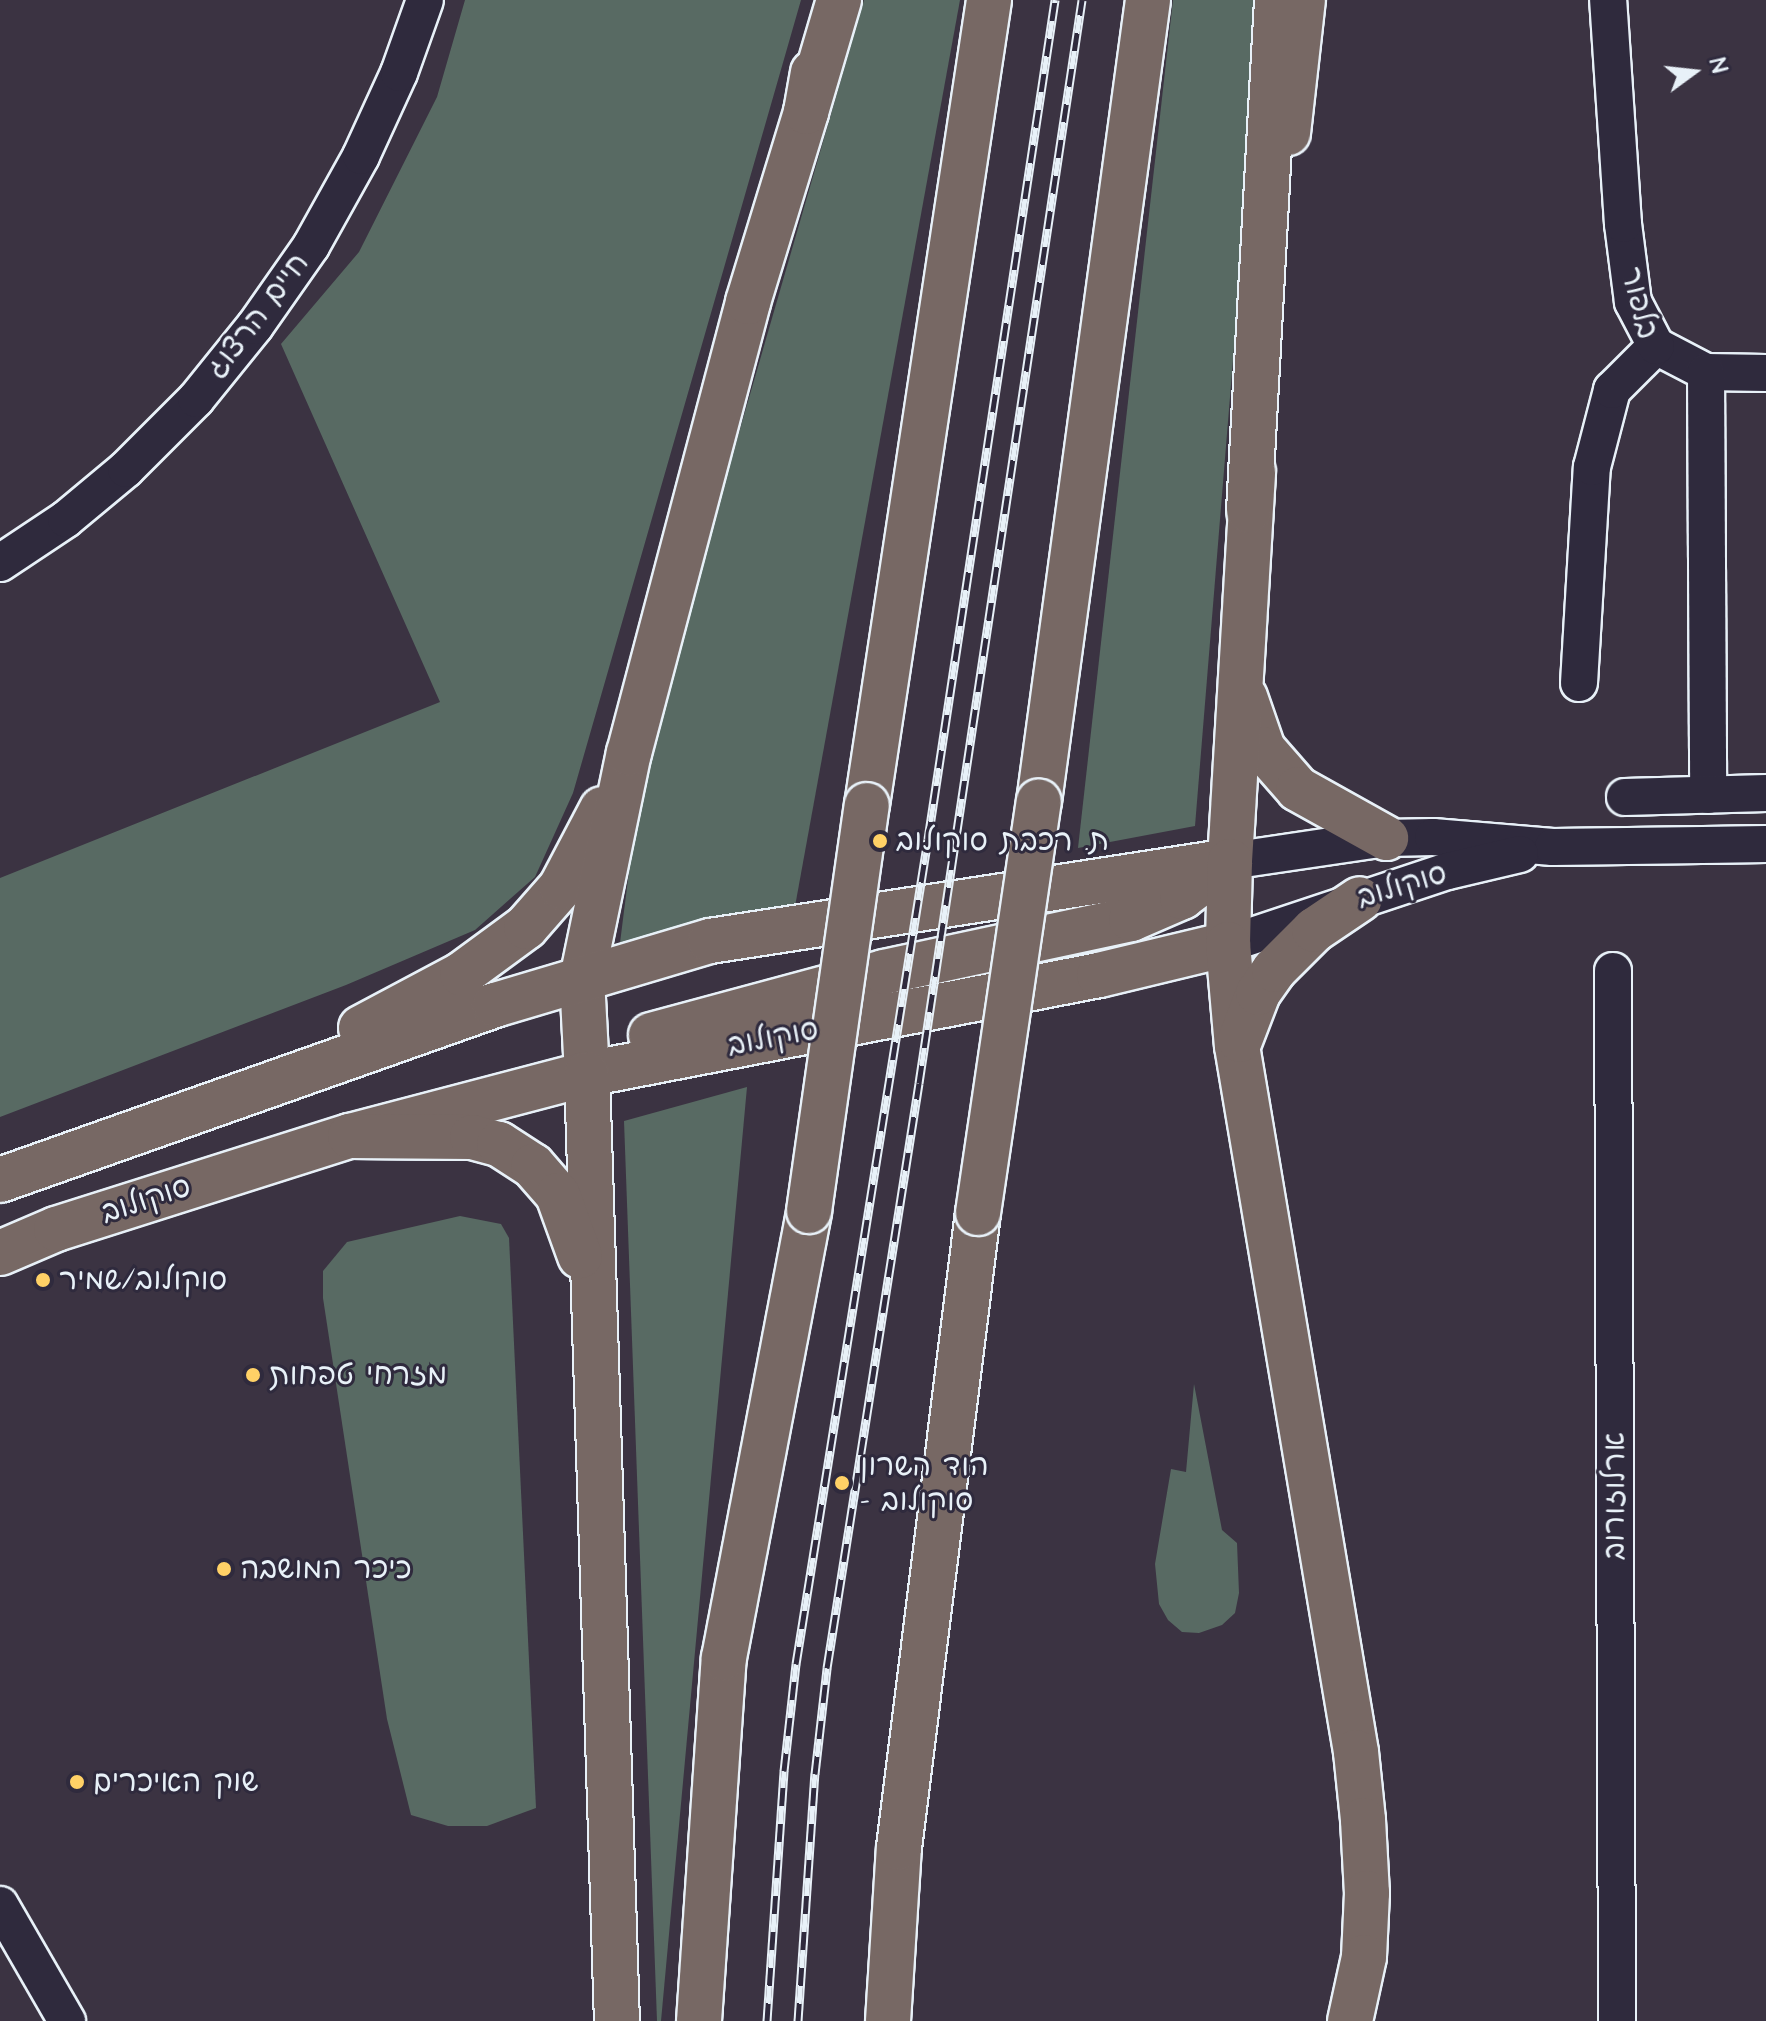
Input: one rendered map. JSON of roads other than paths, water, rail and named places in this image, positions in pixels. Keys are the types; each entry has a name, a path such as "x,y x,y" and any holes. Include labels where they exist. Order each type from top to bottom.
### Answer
{"main road":[{"path":"806,112 826,0"},
{"path":"617,2021 597,1316 582,979 629,753 748,302 839,0"},
{"path":"699,2021 724,1658 809,1211 989,0"},
{"path":"888,2021 899,1848 978,1213 1039,802 1148,0"},
{"path":"1277,0 1273,129 1249,511 1228,944 1237,1046 1357,1766 1367,1893 1364,1957 1350,2021"},
{"path":"1249,511 1303,0"},
{"path":"1241,677 1263,749 1280,771 1312,800 1386,838"},
{"path":"215,1104 462,974 526,927 561,887 629,753"},
{"path":"587,1074 631,1041 884,972 1131,919 1182,897 1230,861"},
{"name":"סוקולוב","path":"0,1180 393,1040 710,941 1230,861"},
{"path":"1237,1046 1258,993 1274,970 1314,930 1360,899"},
{"name":"סוקולוב","path":"0,1253 56,1229 350,1136 587,1074 1099,975 1228,944"},
{"path":"350,1136 472,1137 499,1144 516,1153 533,1166 558,1195 571,1224 597,1316"}],"street":[{"name":"חיים הרצוג","path":"0,563 66,519 126,469 196,399 255,326 311,246 361,156 399,73 425,0"},
{"name":"בלפור","path":"1579,683 1592,467 1612,390 1656,346 1633,302 1623,224 1608,0"},
{"path":"1656,346 1706,372 1766,373"},
{"path":"1706,372 1708,795"},
{"path":"1625,797 1766,793"},
{"name":"סוקולוב","path":"1230,861 1386,838 1433,837 1553,847 1766,844"},
{"name":"סוקולוב","path":"1228,944 1472,865 1553,847"},
{"name":"ארלוזורוב","path":"1613,971 1617,2021"},
{"path":"0,1905 67,2021"}],"railway":[{"path":"767,2021 784,1771 796,1664 928,839 1055,0"},
{"path":"798,2021 815,1774 827,1668 919,1083 1082,0"}],"place":[{"name":"ת. רכבת סוקולוב","path":"880,841"},
{"name":"סוקולוב/שמיר","path":"43,1280"},
{"name":"מזרחי טפחות","path":"253,1375"},
{"name":"הוד השרון - סוקולוב","path":"842,1483"},
{"name":"כיכר המושבה","path":"224,1569"},
{"name":"שוק האיכרים","path":"77,1782"}]}
